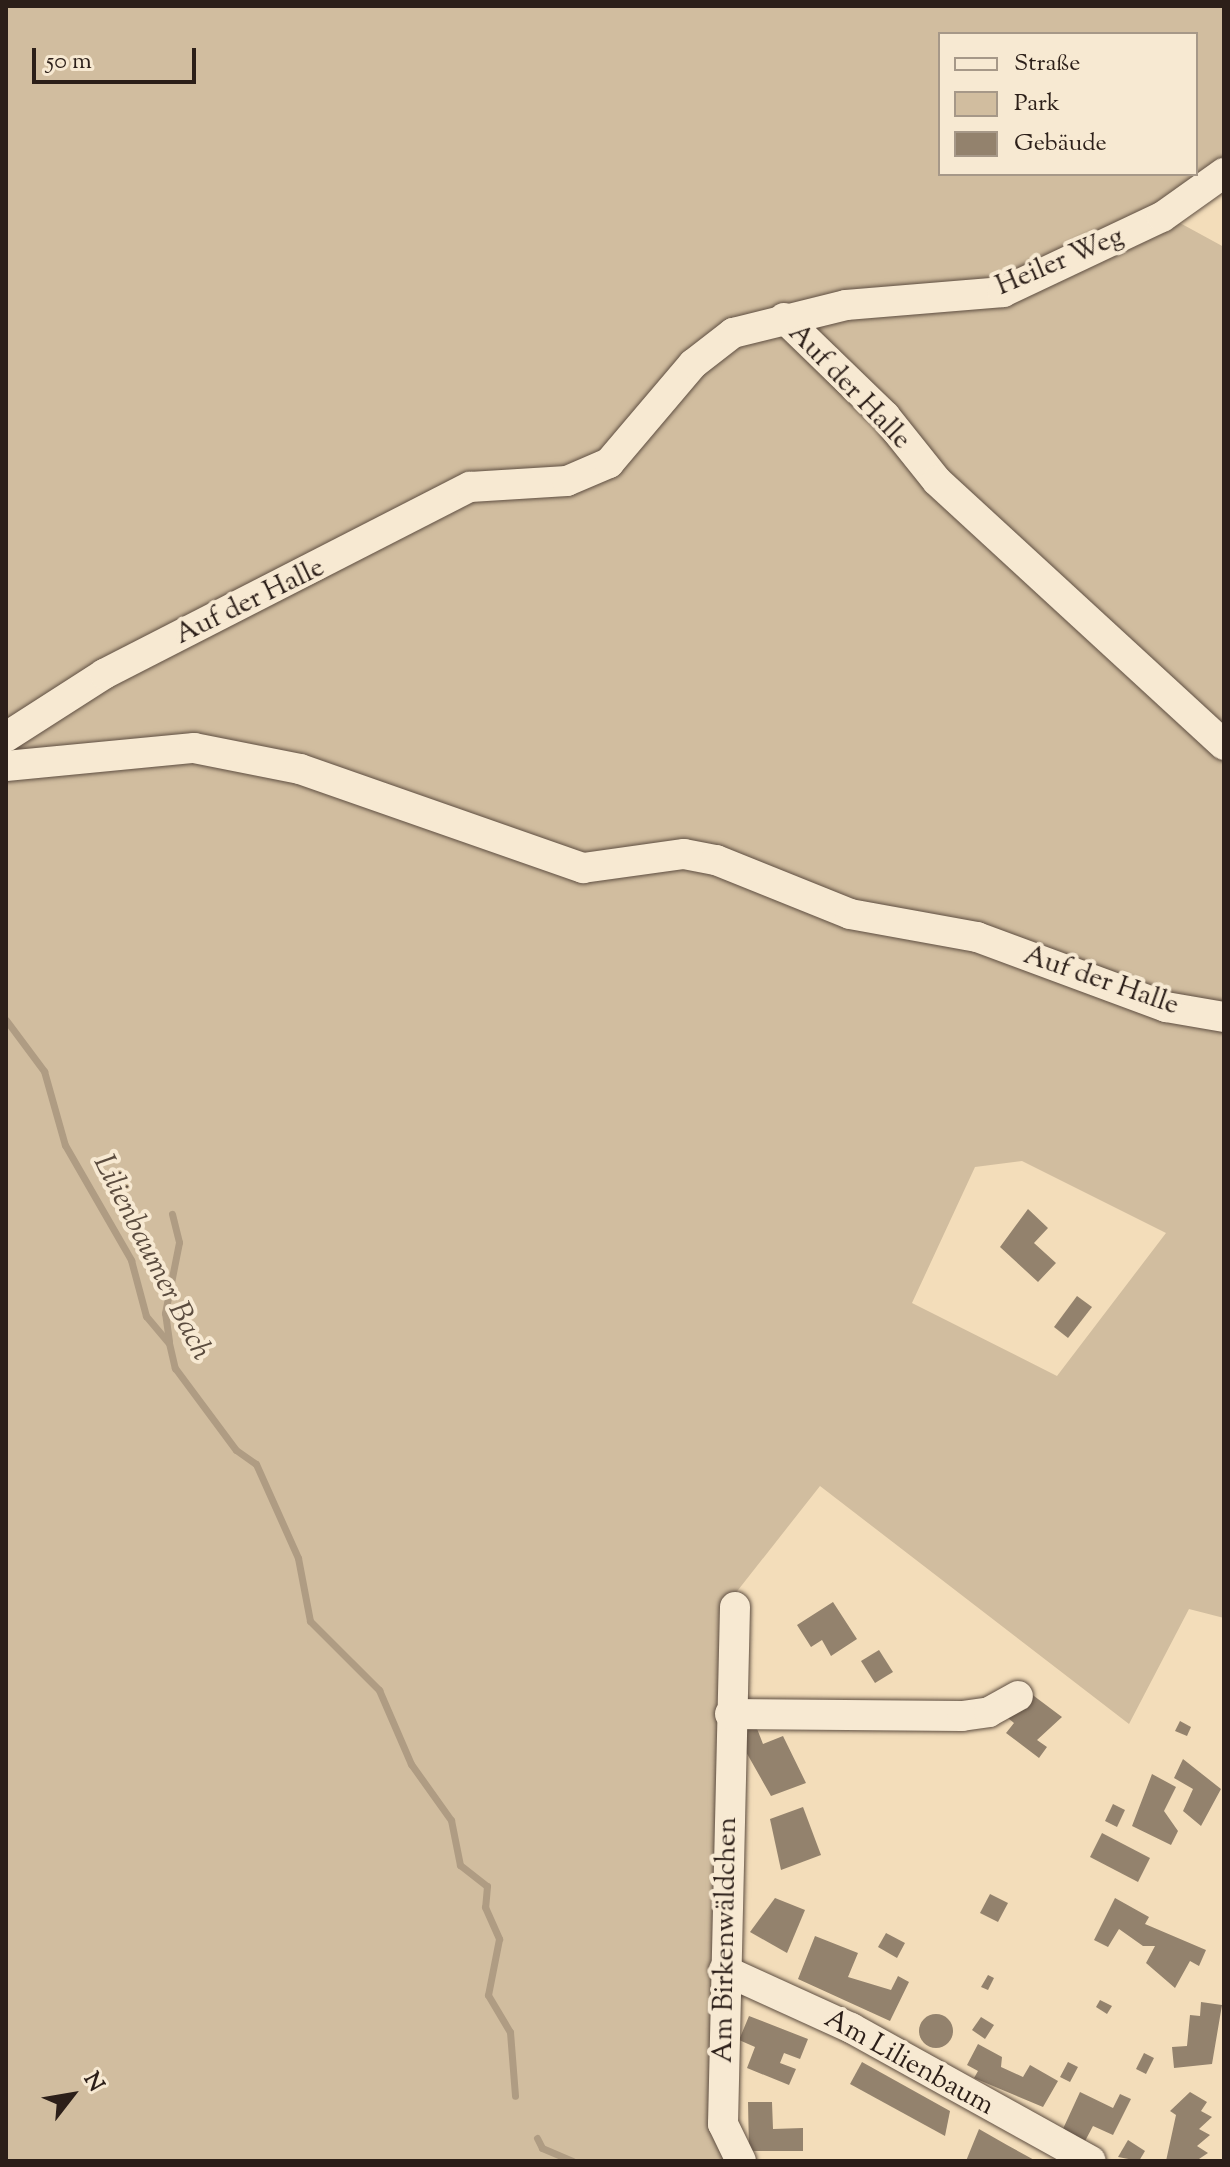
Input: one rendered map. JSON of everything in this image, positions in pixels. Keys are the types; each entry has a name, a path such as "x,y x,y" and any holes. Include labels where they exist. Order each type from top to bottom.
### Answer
{"street":[{"name":"Heiler Weg","path":"784,318 1003,292 1162,217 1224,173"},
{"name":"Auf der Halle","path":"6,737 104,674 470,487 567,481 609,463 693,364 733,333 784,318 885,416 937,481 1224,745"},
{"name":"Auf der Halle","path":"6,766 194,748 300,769 583,868 684,854 716,860 850,914 977,937 1166,1007 1224,1017"},
{"name":"Am Birkenwäldchen","path":"735,1607 724,1970 723,2124 741,2161"},
{"path":"730,1714 962,1716 989,1712 1018,1696"},
{"name":"Am Lilienbaum","path":"724,1970 851,2028 1091,2161"}],"green space":[{"path":"6,6 1224,6 1224,170 1169,217 1224,247 1224,1618 1189,1609 1129,1724 820,1486 731,1599 732,2161 6,2161","holes":["1022,1161 1166,1233 1057,1376 912,1303 975,1167"]}],"building":[{"path":"1028,1209 1048,1228 1034,1243 1056,1263 1038,1282 1000,1247"},
{"path":"1077,1296 1092,1307 1068,1338 1054,1327"},
{"path":"833,1602 857,1639 831,1656 822,1640 811,1647 797,1625"},
{"path":"879,1650 893,1672 875,1683 861,1661"},
{"path":"1030,1693 1062,1717 1037,1740 1047,1747 1039,1758 1006,1733 1014,1723 1008,1718"},
{"path":"754,1721 763,1744 783,1736 806,1783 771,1796 733,1729"},
{"path":"1180,1721 1191,1727 1187,1736 1175,1731"},
{"path":"1183,1759 1221,1789 1201,1826 1183,1811 1193,1789 1174,1778"},
{"path":"1152,1774 1176,1787 1164,1811 1178,1831 1171,1845 1132,1826"},
{"path":"1113,1804 1125,1810 1117,1827 1105,1821"},
{"path":"803,1807 821,1855 781,1870 770,1819"},
{"path":"1102,1833 1150,1858 1138,1882 1090,1857"},
{"path":"990,1894 1008,1903 998,1922 980,1913"},
{"path":"775,1898 805,1910 787,1953 750,1932"},
{"path":"1115,1898 1149,1917 1145,1924 1206,1950 1199,1966 1190,1961 1175,1988 1146,1963 1155,1946 1143,1946 1119,1929 1108,1947 1094,1940"},
{"path":"886,1933 905,1943 897,1958 878,1947"},
{"path":"815,1936 858,1953 848,1977 891,1990 898,1976 909,1982 890,2021 798,1979"},
{"path":"988,1975 994,1978 988,1990 981,1987"},
{"path":"1100,2000 1112,2006 1107,2014 1096,2007"},
{"path":"1201,2002 1222,2005 1212,2064 1174,2068 1172,2047 1187,2046 1190,2015 1200,2016"},
{"path":"936,2014 948,2019 953,2031 948,2043 936,2048 924,2043 919,2031 924,2019"},
{"path":"749,2016 808,2039 800,2059 784,2053 780,2063 796,2069 789,2085 747,2068 755,2047 739,2040"},
{"path":"981,2017 994,2025 985,2039 972,2030"},
{"path":"978,2044 1002,2057 1001,2067 1023,2077 1030,2065 1058,2081 1043,2107 974,2078 978,2071 967,2065"},
{"path":"1144,2053 1154,2058 1146,2074 1136,2069"},
{"path":"862,2062 950,2111 945,2136 850,2084"},
{"path":"1068,2062 1078,2067 1070,2082 1060,2077"},
{"path":"1080,2092 1113,2108 1120,2094 1131,2099 1113,2135 1093,2126 1084,2143 1062,2131"},
{"path":"1190,2092 1207,2102 1201,2111 1212,2117 1199,2129 1210,2135 1197,2146 1208,2153 1196,2161 1166,2161 1176,2115 1170,2111"},
{"path":"748,2102 772,2102 773,2129 803,2128 803,2151 749,2151"},
{"path":"979,2129 1007,2145 1036,2161 966,2161"},
{"path":"1128,2140 1145,2151 1139,2161 1118,2157"}],"waterway":[{"name":"Lilienbaumer Bach","path":"6,1020 44,1071 65,1145 131,1260 146,1316 169,1343 175,1368 236,1450 256,1464 298,1558 310,1621 379,1690 411,1764 451,1820 460,1865 487,1886 485,1907 499,1939 488,1995 510,2032 515,2096"},
{"path":"169,1341 165,1313 179,1242 172,1214"},
{"name":"Lilienbaumer Bach","path":"537,2138 542,2148 572,2161"}]}
